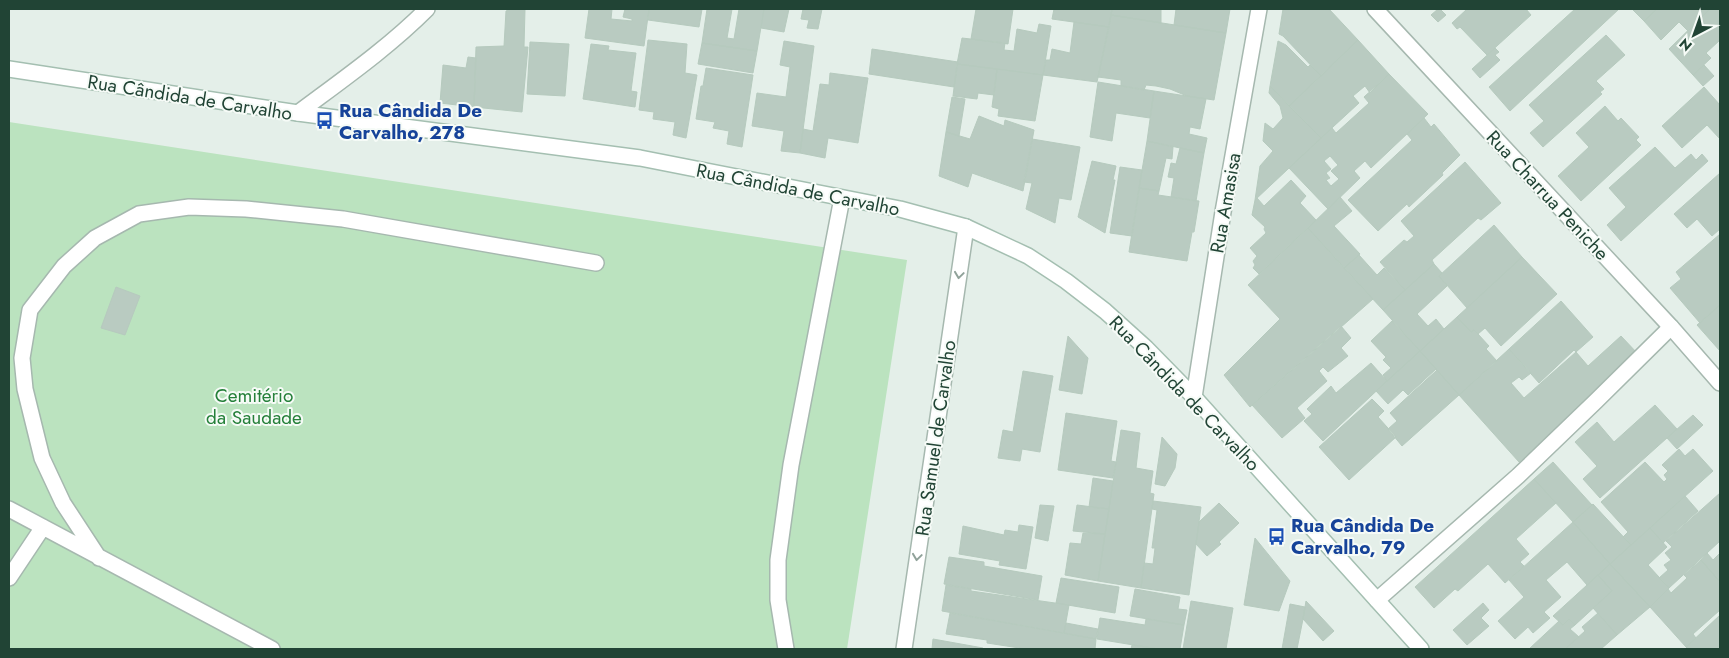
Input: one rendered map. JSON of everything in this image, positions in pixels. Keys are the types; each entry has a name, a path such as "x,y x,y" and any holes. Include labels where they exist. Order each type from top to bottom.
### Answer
{"street":[{"path":"298,113 363,64 427,9"},
{"name":"Rua Amasisa","path":"1194,397 1223,212 1259,9"},
{"name":"Rua Charrua Peniche","path":"1375,9 1671,327 1720,383"},
{"name":"Rua Cândida de Carvalho","path":"9,69 298,113 640,158 900,209 966,227 1028,256 1066,281 1146,348 1194,397 1421,649"},
{"path":"786,649 778,600 778,560 791,465 842,198"},
{"path":"100,558 63,503 42,458 15,357 30,310 64,266 95,238 139,214 189,207 256,210 343,219 596,263"},
{"name":"Rua Samuel de Carvalho","path":"904,649 966,227"},
{"path":"1377,600 1518,476 1671,327"},
{"path":"9,509 272,649"},
{"path":"9,578 42,527"}],"green space":[{"name":"Cemitério da Saudade","path":"9,122 907,260 847,649 9,649"}],"building":[{"path":"525,9 524,47 528,47 522,112 474,107 476,47 504,46 506,11"},
{"path":"589,9 612,9 611,19 632,21 632,19 623,17 625,9 649,9 644,46 585,38"},
{"path":"649,9 702,9 699,27 648,20"},
{"path":"707,9 732,9 727,38 734,39 739,9 764,9 757,51 702,43"},
{"path":"764,9 789,9 784,32 761,28"},
{"path":"803,9 822,9 818,29 807,28 809,20 801,19"},
{"path":"976,9 1013,9 1008,44 971,39"},
{"path":"1054,9 1112,9 1109,27 1052,19"},
{"path":"1112,9 1161,9 1161,23 1111,15"},
{"path":"1176,9 1230,9 1226,33 1174,25"},
{"path":"1283,9 1329,9 1358,40 1321,76 1279,34"},
{"path":"1438,9 1446,15 1438,22 1431,15"},
{"path":"1467,9 1526,9 1531,15 1487,55 1460,27 1457,29 1452,23"},
{"path":"1575,9 1619,9 1510,111 1489,87"},
{"path":"1632,9 1657,9 1644,21"},
{"path":"1657,9 1710,9 1688,31 1679,22 1661,40 1644,21"},
{"path":"1710,9 1720,9 1720,40 1706,53 1711,58 1693,75 1669,49"},
{"path":"1111,15 1226,33 1214,100 1187,96 1156,86 1146,85 1144,90 1121,86 1121,80 1098,77"},
{"path":"1074,22 1109,27 1097,82 1043,75 1046,60 1050,60 1052,49 1070,53"},
{"path":"1039,24 1051,26 1043,75 957,64 962,38 1005,43 1004,50 1014,51 1017,29 1037,33"},
{"path":"1606,35 1625,55 1596,81 1604,89 1600,92 1602,94 1543,147 1530,133 1544,121 1529,105"},
{"path":"648,40 687,44 685,73 697,75 686,138 673,135 675,122 653,119 654,112 639,110"},
{"path":"1358,40 1389,74 1370,93 1365,86 1353,96 1359,103 1321,138 1289,106"},
{"path":"784,41 814,46 800,153 781,151 784,131 752,126 757,93 786,97 790,67 780,65"},
{"path":"1278,41 1286,45 1308,67 1310,65 1321,76 1289,106 1270,86"},
{"path":"530,42 569,44 565,96 527,94"},
{"path":"702,43 757,51 753,73 698,64"},
{"path":"591,44 609,46 608,50 636,53 631,91 637,92 635,107 583,99"},
{"path":"1495,48 1499,52 1495,55 1500,60 1480,78 1472,69"},
{"path":"872,49 958,62 954,87 869,74"},
{"path":"468,57 476,58 474,107 440,103 443,65 466,68"},
{"path":"957,64 997,69 994,95 978,93 977,99 953,96"},
{"path":"1704,65 1714,76 1703,86 1693,75"},
{"path":"706,68 753,75 742,147 727,144 729,131 713,128 715,122 696,119"},
{"path":"997,69 1043,75 1035,121 998,116 999,109 992,107"},
{"path":"830,73 868,78 858,143 828,138 825,158 800,153 803,129 813,131 820,84 829,85"},
{"path":"1389,74 1428,114 1371,168 1365,161 1354,171 1360,178 1328,209 1289,168 1332,128 1336,133 1369,103 1364,97","holes":["1330,156 1338,165 1331,171 1339,179 1331,186 1326,180 1330,178 1326,173 1331,169 1324,161"]},
{"path":"1098,82 1154,91 1150,118 1116,113 1112,141 1090,137"},
{"path":"1270,86 1321,138 1255,200 1260,166 1273,151 1263,141 1265,123 1273,129 1283,118 1280,106 1269,93"},
{"path":"1704,87 1720,105 1720,139 1707,125 1682,148 1662,126"},
{"path":"1154,91 1206,99 1200,129 1190,127 1189,134 1207,138 1204,153 1147,141"},
{"path":"952,97 965,99 959,136 946,132"},
{"path":"1605,106 1618,121 1621,118 1639,137 1636,140 1641,145 1581,201 1558,176 1589,147 1576,133"},
{"path":"979,116 1004,126 1005,120 1034,130 1023,191 972,173 968,187 939,176 946,132 970,139"},
{"path":"1424,118 1431,127 1434,124 1460,155 1442,173 1443,175 1409,207 1407,204 1378,231 1348,200 1412,140 1407,134"},
{"path":"1032,139 1080,147 1071,200 1059,198 1055,223 1026,209 1032,183 1024,182"},
{"path":"1147,141 1173,147 1172,159 1166,158 1159,191 1139,188"},
{"path":"1655,147 1675,168 1691,154 1696,160 1702,154 1708,161 1621,241 1607,225 1626,207 1609,188"},
{"path":"1180,148 1204,153 1196,201 1171,197 1174,178 1168,177 1171,163 1176,164"},
{"path":"1092,161 1116,166 1105,233 1078,217"},
{"path":"1465,162 1501,203 1481,220 1478,218 1432,260 1434,264 1405,290 1380,262 1404,240 1407,242 1414,236 1401,221"},
{"path":"1120,167 1142,170 1132,236 1110,233"},
{"path":"1720,173 1720,229 1712,236 1697,219 1687,228 1674,214"},
{"path":"1291,180 1306,196 1300,203 1316,220 1259,274 1253,268 1255,265 1253,261 1257,256 1250,248 1266,233 1265,227 1252,215 1255,200 1257,198 1264,206"},
{"path":"1139,188 1159,191 1158,195 1199,201 1187,261 1129,252"},
{"path":"1340,197 1352,211 1334,226 1360,254 1344,268 1308,228"},
{"path":"1494,225 1522,257 1467,308 1439,276"},
{"path":"1308,228 1373,299 1250,407 1224,375 1280,319 1248,285"},
{"path":"1720,234 1720,305 1700,323 1670,288 1681,279 1676,272"},
{"path":"1359,255 1377,275 1384,268 1405,290 1383,310 1344,268"},
{"path":"1522,257 1557,294 1501,346 1485,328 1478,334 1474,330 1471,332 1457,317"},
{"path":"1434,264 1442,273 1439,276 1447,286 1417,314 1428,326 1436,319 1444,329 1420,351 1383,310"},
{"path":"116,287 140,296 125,335 101,328"},
{"path":"1561,301 1593,337 1576,352 1574,350 1539,383 1509,349"},
{"path":"1720,305 1720,351 1697,325"},
{"path":"1457,317 1471,332 1474,330 1489,346 1486,349 1497,361 1459,395 1420,351"},
{"path":"1392,321 1420,351 1387,381 1383,375 1391,368 1383,360 1386,357 1371,341"},
{"path":"1341,326 1351,338 1341,348 1348,356 1328,372 1323,367 1319,371 1327,381 1297,408 1305,418 1282,438 1252,405"},
{"path":"1068,336 1088,358 1082,394 1059,390"},
{"path":"1621,336 1638,354 1519,462 1459,395 1509,349 1531,373 1522,380 1519,377 1511,383 1524,398 1576,352 1588,366"},
{"path":"1420,351 1436,369 1408,395 1403,390 1388,404 1376,391"},
{"path":"1371,363 1387,381 1323,441 1304,421 1312,414 1307,409 1331,386 1336,393"},
{"path":"1437,370 1459,395 1402,446 1388,429 1397,421 1390,413"},
{"path":"1023,371 1053,376 1040,452 1022,449 1020,461 998,458 1003,430 1013,432"},
{"path":"1372,399 1384,411 1378,417 1396,437 1349,480 1319,447"},
{"path":"1655,405 1677,429 1600,498 1583,479 1597,466 1575,442 1597,422 1614,442"},
{"path":"1066,413 1117,421 1111,461 1116,462 1113,478 1058,470"},
{"path":"1693,415 1703,425 1677,449 1667,438"},
{"path":"1121,430 1140,433 1136,468 1153,471 1150,493 1154,494 1141,588 1098,581"},
{"path":"1162,437 1177,454 1175,468 1165,486 1155,484"},
{"path":"1679,449 1685,456 1693,449 1713,471 1631,545 1623,537 1628,532 1601,502 1645,462 1664,482 1667,479 1664,475 1668,471 1662,465"},
{"path":"1553,462 1592,505 1573,522 1534,479"},
{"path":"1093,478 1113,481 1109,509 1089,507"},
{"path":"1534,479 1556,503 1516,539 1529,554 1520,562 1524,566 1505,583 1488,564 1458,591 1455,589 1434,608 1415,587"},
{"path":"1720,493 1720,541 1669,588 1659,578 1668,570 1664,565 1671,560 1665,553 1672,547 1666,541"},
{"path":"1685,496 1698,511 1663,543 1650,528"},
{"path":"1153,501 1201,507 1189,595 1141,588 1144,563 1153,564 1155,548 1152,548 1157,510 1152,509"},
{"path":"1219,503 1239,523 1219,542 1221,544 1207,556 1196,544 1199,522"},
{"path":"1593,504 1631,545 1610,564 1573,522"},
{"path":"1040,505 1054,506 1048,541 1035,538"},
{"path":"1077,505 1109,509 1105,534 1073,531"},
{"path":"1573,522 1610,564 1587,585 1567,562 1546,580 1561,597 1544,612 1550,618 1533,633 1528,627 1515,639 1498,621 1524,597 1509,580"},
{"path":"1019,525 1033,527 1026,569 999,565 1000,561 959,554 963,526 1004,535 1005,530 1018,532"},
{"path":"1650,528 1667,547 1648,565 1669,588 1650,607 1610,564"},
{"path":"1083,533 1105,534 1098,581 1065,575 1070,543 1081,544"},
{"path":"1255,538 1290,581 1279,611 1244,605"},
{"path":"1707,553 1713,560 1720,553 1720,582 1701,560"},
{"path":"949,557 984,562 984,566 1042,576 1038,600 944,584"},
{"path":"1701,560 1720,582 1720,610 1693,634 1696,638 1686,647 1650,607 1668,589 1671,593 1687,578 1684,575"},
{"path":"1610,564 1650,607 1617,635 1593,608 1612,591 1598,575"},
{"path":"1598,575 1612,591 1575,625 1569,619 1563,625 1553,616"},
{"path":"1061,578 1119,587 1115,613 1056,603"},
{"path":"946,585 971,589 971,591 1069,605 1064,633 942,611"},
{"path":"1135,589 1180,597 1178,609 1187,610 1184,625 1130,616"},
{"path":"1191,601 1233,608 1226,649 1183,649"},
{"path":"1306,601 1334,631 1323,641 1303,619"},
{"path":"1483,603 1489,610 1481,618 1489,626 1467,645 1453,630"},
{"path":"1290,604 1305,607 1303,619 1297,649 1282,649"},
{"path":"950,613 1096,639 1095,649 1026,649 987,643 987,640 946,634"},
{"path":"1598,613 1617,635 1601,649 1565,649 1585,631 1582,627"},
{"path":"1720,615 1720,649 1688,649 1686,647"},
{"path":"1100,618 1145,625 1146,619 1184,625 1180,649 1158,649 1097,639"},
{"path":"1569,619 1575,625 1570,629 1579,637 1565,649 1529,649 1559,621 1563,625"},
{"path":"1066,623 1098,629 1096,639 1064,633"},
{"path":"933,639 983,648 983,649 932,649"},
{"path":"1132,645 1158,649 1131,649"}],"place":[{"name":"Rua Cândida De Carvalho, 278","path":"325,121"},
{"name":"Rua Cândida De Carvalho, 79","path":"1277,536"}]}
